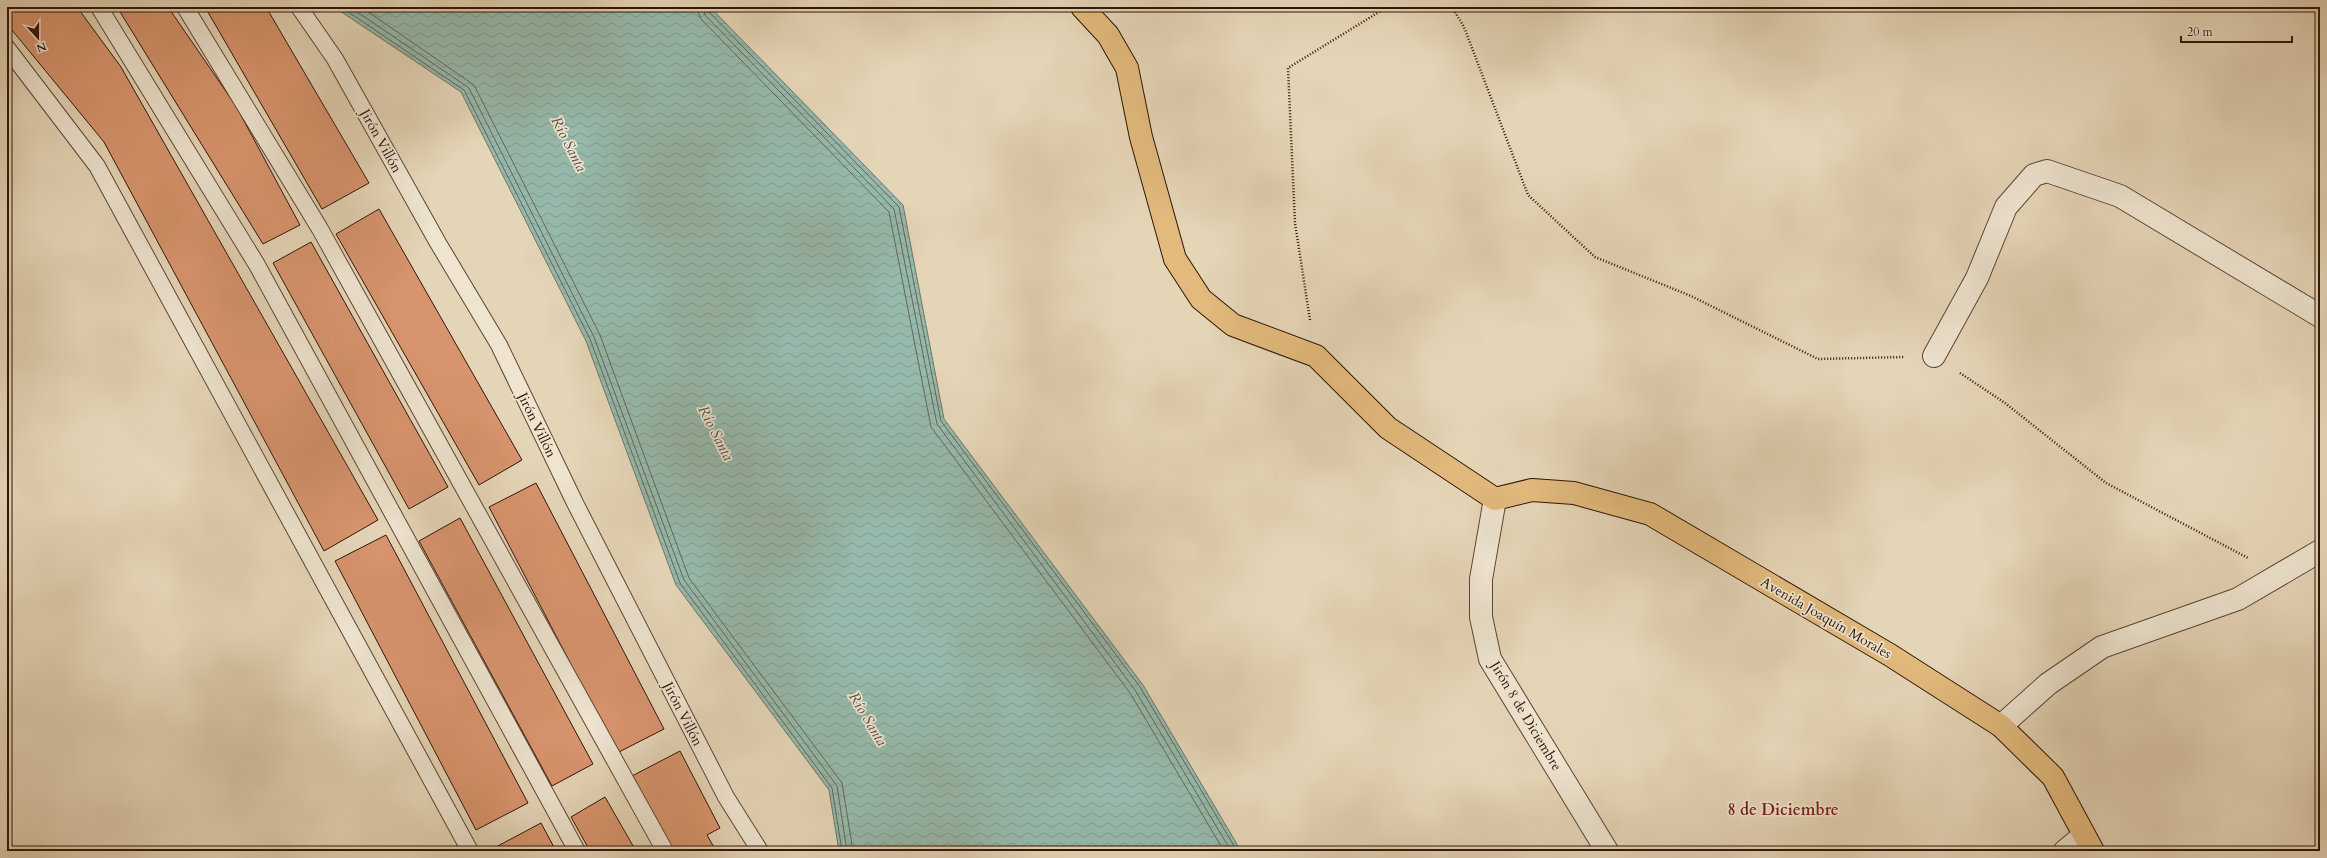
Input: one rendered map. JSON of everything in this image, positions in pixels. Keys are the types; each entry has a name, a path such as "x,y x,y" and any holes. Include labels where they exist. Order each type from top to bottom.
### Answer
{"main road":[{"path":"1082,7 1108,35 1127,68 1141,137 1175,259 1201,299 1233,325 1316,356 1388,428 1495,499"},
{"name":"Avenida Joaquín Morales","path":"1495,499 1532,490 1574,493 1650,514 1890,655 2001,726 2053,777 2088,843"}],"street":[{"path":"1934,356 1977,278 2006,207 2034,175 2047,171 2120,196 2320,316"},
{"name":"Jirón 8 de Diciembre","path":"1495,499 1481,578 1481,617 1490,659 1607,851"},
{"path":"2001,726 2048,684 2102,648 2238,599 2280,576 2320,551"},
{"path":"2064,851 2088,843"}],"lane":[{"path":"99,7 257,265 577,851"},
{"path":"185,7 320,229 664,851"},
{"name":"Jirón Villón","path":"299,7 335,59 438,243 499,345 575,503 726,797 760,851"},
{"path":"7,48 97,166 470,851"}],"path":[{"path":"1316,356 1295,223 1288,68 1387,7"},
{"path":"1452,7 1464,27 1528,195 1595,256 1691,296 1818,359 1934,356 2005,403 2106,483 2280,576"}],"water":[{"name":"Río Santa","path":"334,7 710,7 903,205 944,419 1143,685 1241,851 839,851 829,790 676,585 586,341 461,92"}],"building":[{"path":"7,7 77,7 121,67 378,520 324,551 104,142 7,24"},
{"path":"117,7 168,7 236,106 300,225 263,244"},
{"path":"205,7 266,7 369,183 322,209"},
{"path":"379,209 522,460 479,485 336,234"},
{"path":"311,242 448,487 409,509 273,263"},
{"path":"536,483 664,729 617,753 489,507"},
{"path":"460,518 593,764 552,786 419,541"},
{"path":"386,535 528,803 476,830 335,561"},
{"path":"680,751 720,828 707,835 716,851 672,851 632,776"},
{"path":"605,797 636,851 590,851 571,817"},
{"path":"541,823 556,851 496,851 494,848"}],"district":[{"name":"8 de Diciembre","path":"1783,810"}]}
